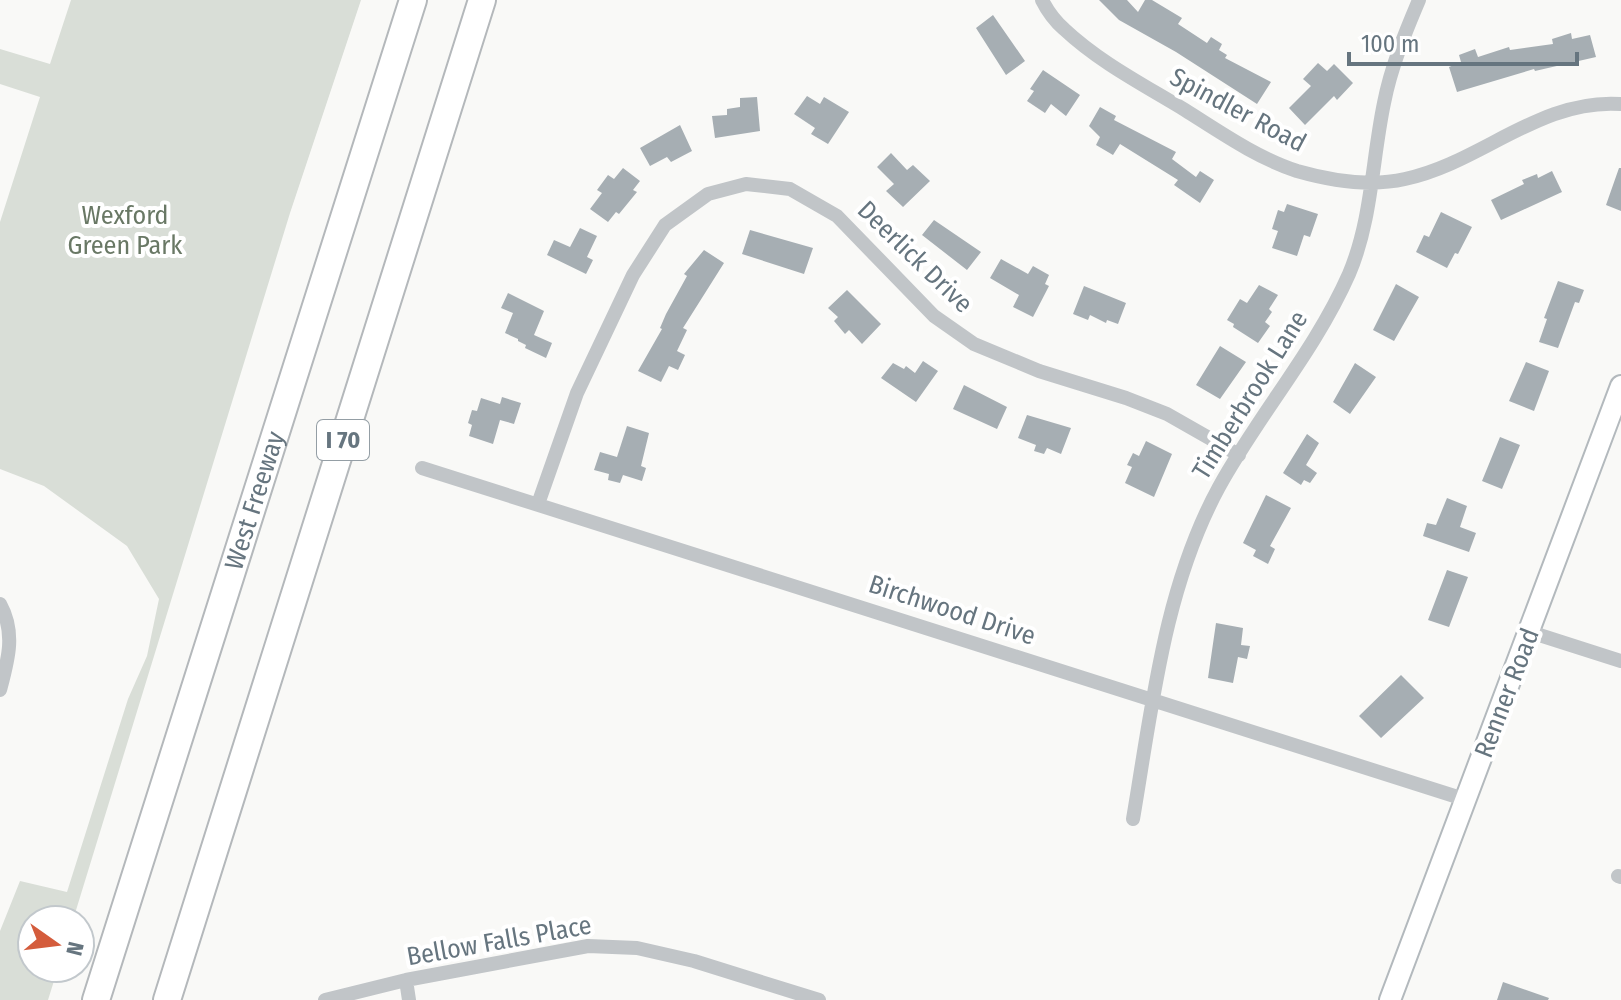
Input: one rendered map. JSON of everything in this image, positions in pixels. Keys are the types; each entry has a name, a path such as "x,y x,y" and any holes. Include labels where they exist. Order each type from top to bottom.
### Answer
{"highway":[{"name":"West Freeway","path":"96,1000 413,0"},
{"name":"I 70","path":"167,1000 482,0"}],"main road":[{"name":"Renner Road","path":"1390,1000 1621,386"}],"street":[{"name":"Spindler Road","path":"1042,0 1062,28 1105,62 1251,149 1275,162 1318,176 1350,182 1403,180 1427,173 1549,114 1574,106 1621,104"},
{"name":"Timberbrook Lane","path":"1133,819 1154,699 1183,569 1219,488 1315,337 1348,277 1364,231 1390,78 1419,0"},
{"name":"Deerlick Drive","path":"538,504 577,393 633,275 665,225 708,194 746,184 790,189 837,216 934,316 974,344 1039,371 1167,414 1239,455"},
{"name":"Birchwood Drive","path":"422,468 1467,800"},
{"path":"0,604 9,631 10,652 0,690"},
{"path":"1530,632 1621,661"},
{"name":"Bellow Falls Place","path":"325,1000 406,980 588,946 637,948 694,961 819,1000"},
{"path":"406,980 409,1000"}],"green space":[{"name":"Wexford Green Park","path":"71,0 361,0 290,213 78,904 16,904 16,984 53,984 48,1000 0,1000 0,931 20,881 67,892 128,699 147,656 159,599 127,546 44,486 0,469 0,222 40,97 0,84 0,49 50,64"}],"building":[{"path":"1099,0 1127,0 1138,12 1145,0 1152,0 1182,18 1178,24 1207,43 1211,37 1222,44 1219,50 1227,55 1225,58 1271,82 1257,104 1119,20"},
{"path":"993,15 1025,61 1006,75 976,28"},
{"path":"1571,33 1572,39 1590,35 1596,57 1534,69 1457,92 1449,67 1461,62 1459,55 1475,49 1478,57 1509,47 1510,50 1553,44 1552,39"},
{"path":"1318,63 1327,71 1334,64 1353,83 1337,100 1334,96 1305,125 1289,108 1311,86 1303,79"},
{"path":"1043,70 1080,95 1066,116 1051,104 1045,113 1027,101 1034,91 1030,89"},
{"path":"807,96 820,104 824,97 849,112 828,144 811,134 815,128 794,114"},
{"path":"757,97 760,131 715,138 712,116 727,115 727,109 740,107 740,98"},
{"path":"1100,107 1116,116 1114,120 1176,152 1172,159 1196,177 1200,171 1214,180 1200,203 1174,185 1178,180 1120,144 1113,155 1096,145 1100,137 1089,126"},
{"path":"680,125 692,151 671,162 667,157 650,166 640,148"},
{"path":"891,153 907,170 913,165 930,181 903,207 886,191 894,184 877,167"},
{"path":"623,168 640,181 633,190 637,192 608,222 590,209 602,193 597,190 608,175 614,179"},
{"path":"1621,168 1621,211 1606,205"},
{"path":"1552,171 1562,192 1501,220 1491,200 1524,184 1522,180 1537,174 1538,178"},
{"path":"1287,204 1318,214 1310,237 1304,235 1297,256 1272,248 1278,231 1272,229 1278,210 1284,212"},
{"path":"1441,212 1472,227 1447,268 1416,252 1424,235 1429,237"},
{"path":"934,220 981,252 967,270 922,235"},
{"path":"580,228 597,236 587,257 593,260 586,274 547,255 554,240 570,247"},
{"path":"750,230 813,248 804,274 742,254"},
{"path":"704,250 724,263 683,328 687,330 677,351 685,355 678,370 669,366 661,382 638,371 662,329 666,314 687,276 684,274"},
{"path":"1001,259 1028,274 1033,266 1049,275 1045,284 1049,286 1033,317 1013,307 1019,295 990,278"},
{"path":"1558,281 1584,290 1579,303 1575,302 1558,348 1539,342"},
{"path":"1396,284 1419,297 1394,341 1373,330"},
{"path":"1259,285 1278,295 1265,322 1270,326 1258,343 1227,320 1240,299 1247,303"},
{"path":"1084,286 1126,303 1118,324 1107,320 1106,323 1090,315 1088,320 1073,314"},
{"path":"847,290 881,324 862,344 849,330 845,334 834,321 838,317 828,308"},
{"path":"508,293 544,311 534,335 552,343 546,358 505,333 513,313 501,308"},
{"path":"1220,346 1246,362 1220,399 1196,385"},
{"path":"923,361 938,371 916,402 881,378 893,363 904,369 906,366 915,373"},
{"path":"1526,362 1549,371 1534,411 1509,401"},
{"path":"1355,363 1376,377 1350,414 1333,402"},
{"path":"964,385 1007,407 997,429 953,409"},
{"path":"502,397 521,403 514,424 500,420 493,444 469,436 472,425 468,423 472,410 477,411 481,398 500,404"},
{"path":"1027,415 1071,428 1061,454 1047,448 1044,454 1034,451 1036,445 1018,438"},
{"path":"627,426 649,433 641,466 646,468 642,481 623,475 620,483 608,480 609,474 594,470 600,452 617,457"},
{"path":"1307,434 1319,443 1306,465 1317,473 1310,483 1304,480 1301,485 1283,473"},
{"path":"1500,437 1520,445 1502,489 1482,481"},
{"path":"1146,441 1172,454 1154,497 1125,483 1132,467 1127,465 1133,453 1139,456"},
{"path":"1266,495 1291,508 1270,546 1275,549 1268,564 1253,556 1256,550 1243,543"},
{"path":"1447,498 1467,506 1460,527 1476,533 1469,552 1423,536 1427,523 1436,525"},
{"path":"1447,570 1468,577 1449,627 1428,620"},
{"path":"1216,623 1243,628 1241,645 1250,646 1247,659 1238,657 1233,683 1208,678"},
{"path":"1401,675 1424,698 1381,738 1359,716"},
{"path":"1503,982 1549,998 1497,1000"}]}
